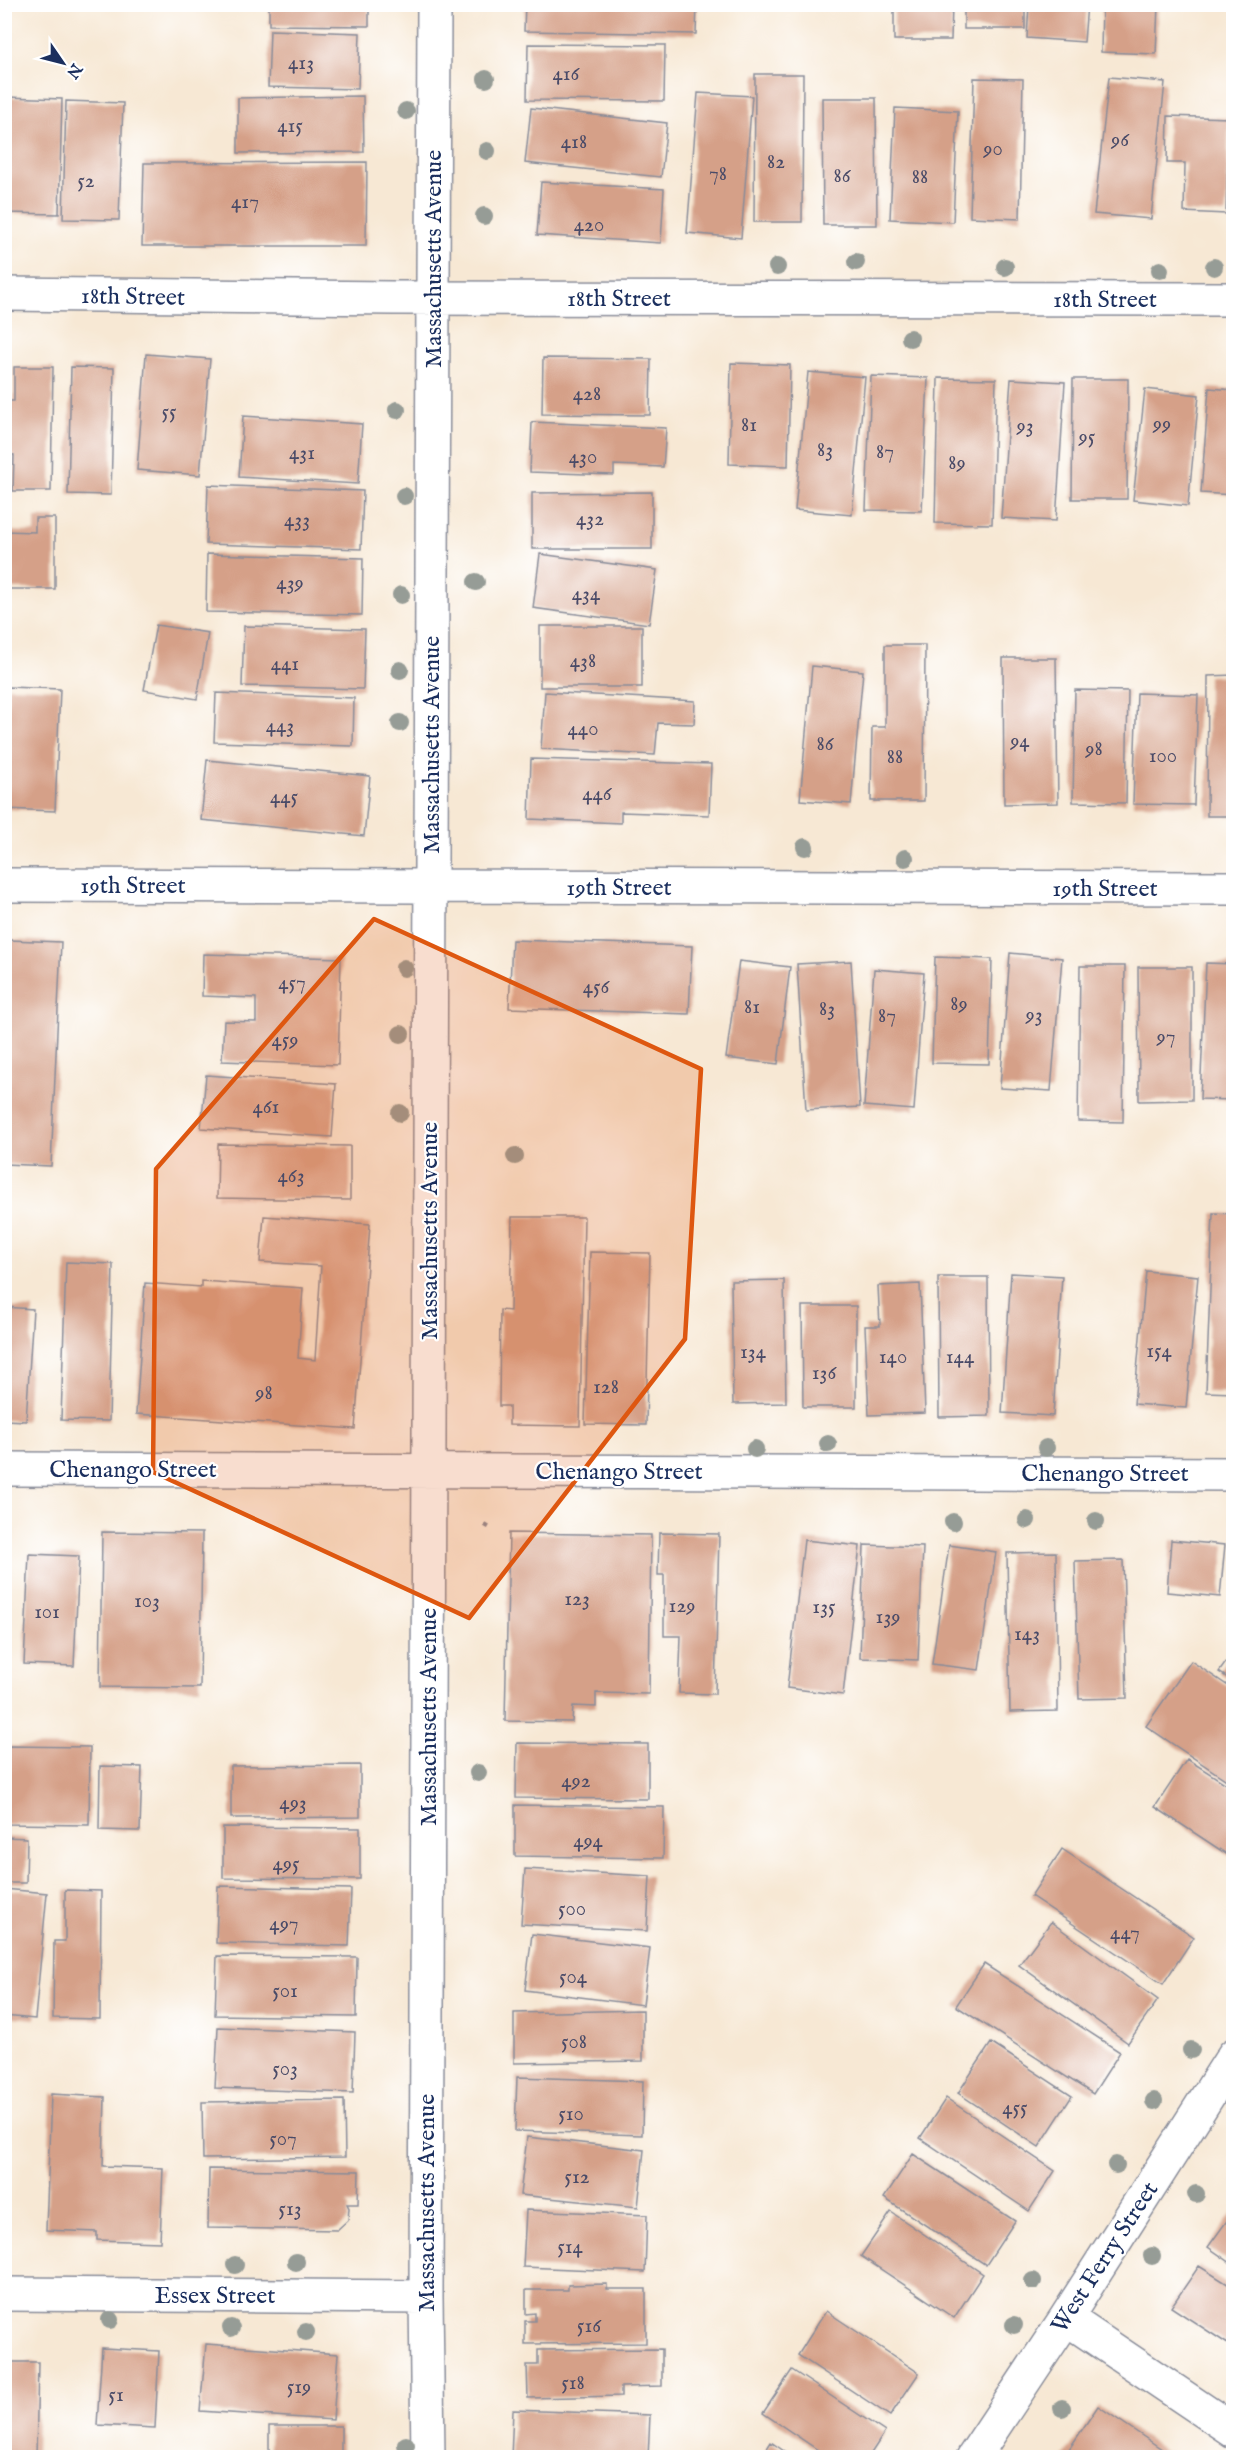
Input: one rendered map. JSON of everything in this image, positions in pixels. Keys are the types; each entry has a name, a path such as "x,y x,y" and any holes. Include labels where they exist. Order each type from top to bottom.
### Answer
{"street":[{"name":"Massachusetts Avenue","path":"428,2457 426,2297 434,4"},
{"name":"18th Street","path":"4,294 1233,299"},
{"name":"19th Street","path":"4,885 1233,888"},
{"name":"Chenango Street","path":"4,1468 1233,1474"},
{"name":"West Ferry Street","path":"974,2457 1233,2055"},
{"name":"Essex Street","path":"4,2294 426,2297"},
{"path":"1065,2318 1233,2431"}],"path":[{"path":"486,1524 490,1528"}],"highlighted area":[{"path":"374,919 701,1069 685,1339 469,1618 153,1472 156,1169"}],"building":[{"path":"269,4 369,4 369,26 269,25"},
{"path":"525,4 697,4 696,34 524,31"},
{"path":"894,4 952,4 951,40 894,40"},
{"path":"964,4 1025,4 1025,29 964,29"},
{"path":"1029,4 1087,4 1084,42 1027,38"},
{"path":"1102,4 1158,4 1156,54 1101,52"},
{"path":"270,30 360,33 358,89 268,87"},
{"path":"528,44 665,45 664,101 527,100"},
{"path":"755,74 803,74 802,222 754,222"},
{"path":"1109,77 1165,82 1151,219 1094,214"},
{"path":"974,78 1023,79 1020,219 970,217"},
{"path":"698,93 752,96 741,238 687,233"},
{"path":"363,96 364,152 238,153 238,98"},
{"path":"7,97 62,99 59,214 4,213"},
{"path":"822,98 876,98 877,225 823,225"},
{"path":"66,101 123,103 119,220 63,219"},
{"path":"531,108 667,123 661,177 525,163"},
{"path":"895,108 958,111 953,222 890,219"},
{"path":"1168,116 1229,118 1226,214 1184,212 1185,163 1167,163"},
{"path":"367,162 366,246 142,246 144,163"},
{"path":"541,182 664,189 661,243 537,235"},
{"path":"146,354 210,359 200,475 137,470"},
{"path":"543,358 651,359 650,415 542,414"},
{"path":"731,363 790,365 788,466 729,464"},
{"path":"14,367 53,367 51,491 13,491 14,455 4,454 4,401 14,401"},
{"path":"71,367 114,368 111,495 68,494"},
{"path":"808,372 865,377 852,515 795,510"},
{"path":"871,376 928,378 922,511 866,510"},
{"path":"938,378 996,379 992,524 935,523"},
{"path":"1011,379 1065,382 1056,521 1001,518"},
{"path":"1073,379 1128,379 1127,499 1072,499"},
{"path":"1209,388 1234,390 1234,495 1201,493"},
{"path":"1145,389 1199,395 1188,506 1133,500"},
{"path":"243,416 362,424 358,484 239,477"},
{"path":"532,422 666,428 663,467 614,465 614,475 530,472"},
{"path":"208,485 363,491 361,549 206,544"},
{"path":"652,492 652,549 532,549 532,493"},
{"path":"35,518 55,518 55,589 4,589 4,531 35,532"},
{"path":"207,554 363,558 362,615 206,612"},
{"path":"540,554 657,570 649,624 533,608"},
{"path":"156,625 208,633 197,699 144,690"},
{"path":"244,626 365,629 363,689 242,686"},
{"path":"540,626 642,626 642,687 540,687"},
{"path":"885,645 925,645 924,801 871,801 872,727 885,727"},
{"path":"1003,658 1056,658 1058,803 1004,804"},
{"path":"812,666 863,671 851,804 800,800"},
{"path":"1234,675 1234,816 1207,816 1208,676"},
{"path":"8,687 60,689 55,811 4,809"},
{"path":"1075,690 1128,691 1126,803 1073,802"},
{"path":"545,692 695,701 694,724 658,723 655,755 541,749"},
{"path":"216,693 354,698 353,746 214,742"},
{"path":"1137,693 1198,695 1194,805 1133,804"},
{"path":"531,759 711,764 709,815 621,812 621,823 529,819"},
{"path":"207,760 370,776 364,836 201,820"},
{"path":"9,940 61,942 51,1166 4,1164 4,1044"},
{"path":"512,940 692,946 689,1014 509,1008"},
{"path":"1010,953 1062,958 1051,1091 1000,1088"},
{"path":"203,954 341,958 338,1065 222,1061 224,1021 256,1022 256,998 202,996"},
{"path":"935,957 992,959 989,1064 932,1063"},
{"path":"739,961 790,967 778,1064 726,1058"},
{"path":"851,961 860,1107 806,1110 797,964"},
{"path":"1206,963 1234,964 1234,1100 1200,1099"},
{"path":"1080,966 1125,966 1123,1122 1078,1121"},
{"path":"1138,967 1192,967 1192,1100 1139,1101"},
{"path":"874,969 924,973 914,1110 864,1106"},
{"path":"206,1075 336,1084 332,1137 201,1128"},
{"path":"218,1144 350,1146 350,1200 217,1198"},
{"path":"1213,1213 1234,1214 1234,1393 1206,1392"},
{"path":"264,1216 370,1224 355,1429 136,1414 145,1283 201,1287 201,1281 303,1288 298,1358 315,1360 321,1266 260,1262"},
{"path":"512,1217 584,1217 580,1426 509,1425 509,1406 499,1406 500,1310 510,1311"},
{"path":"590,1252 650,1253 646,1425 585,1424"},
{"path":"66,1262 113,1264 109,1421 61,1420"},
{"path":"1146,1271 1198,1276 1186,1408 1134,1404"},
{"path":"1011,1273 1062,1276 1053,1416 1002,1413"},
{"path":"938,1277 988,1277 989,1416 939,1417"},
{"path":"784,1280 786,1403 733,1404 731,1281"},
{"path":"920,1284 925,1413 869,1415 865,1326 880,1326 878,1286"},
{"path":"802,1306 856,1306 856,1407 803,1407"},
{"path":"4,1307 33,1309 26,1421 4,1420"},
{"path":"102,1532 202,1533 200,1688 100,1687"},
{"path":"509,1533 651,1535 649,1694 596,1693 596,1707 573,1706 572,1722 505,1721"},
{"path":"659,1533 719,1534 715,1694 679,1693 681,1636 664,1636 664,1575 658,1575"},
{"path":"804,1540 860,1546 843,1695 787,1688"},
{"path":"1171,1540 1225,1545 1220,1597 1167,1592"},
{"path":"864,1545 923,1547 918,1660 860,1658"},
{"path":"949,1545 996,1552 979,1670 932,1664"},
{"path":"1056,1552 1058,1711 1010,1712 1007,1553"},
{"path":"29,1554 79,1556 74,1666 24,1664"},
{"path":"1123,1560 1127,1698 1079,1699 1075,1561"},
{"path":"1234,1651 1234,1682 1219,1672"},
{"path":"1191,1661 1234,1690 1234,1785 1146,1726"},
{"path":"517,1743 648,1744 648,1799 516,1798"},
{"path":"4,1746 90,1747 89,1825 4,1824"},
{"path":"1187,1759 1234,1789 1234,1859 1155,1807"},
{"path":"360,1765 360,1817 231,1818 231,1766"},
{"path":"100,1766 142,1767 140,1831 99,1830"},
{"path":"515,1805 664,1807 663,1858 515,1856"},
{"path":"223,1827 360,1828 360,1879 223,1878"},
{"path":"4,1837 27,1838 26,1883 4,1883"},
{"path":"1062,1849 1194,1937 1163,1984 1031,1896"},
{"path":"525,1869 650,1876 647,1931 521,1924"},
{"path":"218,1886 351,1889 349,1946 216,1943"},
{"path":"4,1889 47,1893 35,2019 4,2016"},
{"path":"65,1890 101,1891 100,2019 53,2018 54,1941 65,1941"},
{"path":"1051,1922 1158,2000 1128,2043 1019,1965"},
{"path":"532,1934 650,1948 643,2005 525,1990"},
{"path":"217,1956 357,1957 356,2017 215,2015"},
{"path":"984,1964 1120,2052 1093,2094 956,2006"},
{"path":"643,2010 643,2061 514,2063 514,2013"},
{"path":"218,2027 355,2032 353,2093 215,2088"},
{"path":"991,2043 1072,2096 1039,2147 958,2093"},
{"path":"517,2077 643,2081 642,2135 515,2131"},
{"path":"51,2094 105,2097 103,2166 163,2168 160,2242 97,2240 97,2232 46,2230"},
{"path":"946,2098 1055,2171 1029,2211 920,2138"},
{"path":"344,2100 345,2157 203,2159 202,2102"},
{"path":"527,2137 644,2150 638,2207 520,2195"},
{"path":"913,2154 1015,2221 986,2265 884,2198"},
{"path":"209,2169 359,2171 358,2204 347,2204 348,2220 337,2230 208,2228"},
{"path":"526,2210 647,2215 645,2272 523,2267"},
{"path":"1234,2211 1234,2265 1208,2247"},
{"path":"891,2212 983,2274 954,2318 861,2256"},
{"path":"1199,2266 1234,2288 1234,2348 1171,2307"},
{"path":"607,2284 607,2289 646,2289 646,2343 525,2344 525,2321 535,2321 535,2313 526,2314 526,2290 568,2290 568,2285"},
{"path":"826,2311 919,2373 890,2416 798,2355"},
{"path":"206,2344 338,2354 333,2420 200,2411"},
{"path":"102,2348 159,2351 155,2428 97,2425"},
{"path":"662,2349 662,2386 621,2387 621,2396 528,2398 527,2365 538,2365 538,2350"},
{"path":"4,2362 38,2362 36,2458 4,2458"},
{"path":"792,2370 885,2432 868,2458 830,2458 763,2413"},
{"path":"1098,2406 1175,2458 1063,2458"},
{"path":"513,2410 650,2415 648,2458 511,2458"},
{"path":"269,2426 341,2426 341,2458 269,2458"},
{"path":"771,2442 794,2458 761,2458"}]}
